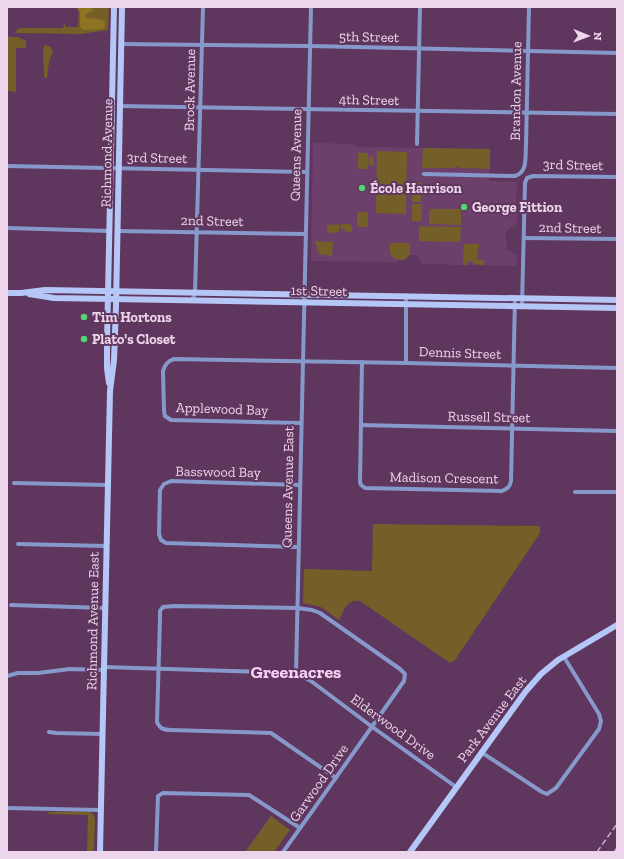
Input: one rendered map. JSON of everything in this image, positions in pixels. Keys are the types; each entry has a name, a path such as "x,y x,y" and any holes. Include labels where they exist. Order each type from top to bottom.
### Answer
{"main road":[{"name":"Richmond Avenue","path":"108,299 114,7"},
{"name":"Richmond Avenue","path":"116,299 122,7"},
{"name":"1st Street","path":"7,293 45,290 617,300"},
{"name":"1st Street","path":"21,293 54,298 617,308"},
{"name":"Richmond Avenue East","path":"108,299 107,368 110,391"},
{"name":"Richmond Avenue East","path":"100,852 110,391 114,360 116,299"},
{"name":"Park Avenue East","path":"410,852 456,786 526,691 541,674 564,656 617,625"}],"street":[{"name":"Brock Avenue","path":"192,301 195,293 203,7"},
{"name":"Queens Avenue","path":"304,303 311,7"},
{"path":"417,144 420,7"},
{"name":"Brandon Avenue","path":"424,174 515,176 521,173 525,167 529,7"},
{"name":"5th Street","path":"121,44 311,46 617,53"},
{"name":"4th Street","path":"120,106 526,114 617,114"},
{"name":"3rd Street","path":"7,166 307,172"},
{"name":"3rd Street","path":"524,238 525,183 528,177 617,177"},
{"path":"7,228 109,231"},
{"name":"2nd Street","path":"117,231 306,234"},
{"path":"522,306 524,238"},
{"name":"2nd Street","path":"524,238 617,239"},
{"path":"406,296 406,363"},
{"name":"Madison Crescent","path":"362,362 361,485 365,488 502,491 510,486 511,481 515,298"},
{"name":"Queens Avenue East","path":"296,673 304,303"},
{"name":"Applewood Bay","path":"301,423 171,420 165,416 164,411 163,371 165,365 174,359 302,361"},
{"name":"Dennis Street","path":"302,361 617,368"},
{"name":"Russell Street","path":"361,425 617,431"},
{"name":"Basswood Bay","path":"298,546 166,543 161,540 159,534 160,490 164,484 171,481 299,485"},
{"path":"14,483 108,485"},
{"path":"575,492 617,492"},
{"path":"18,544 106,546"},
{"path":"11,605 105,608"},
{"path":"297,608 163,607 160,612 157,722 164,730 271,733 336,778"},
{"name":"Garwood Drive","path":"283,852 404,681 405,674 320,613 312,610 297,608"},
{"path":"482,752 542,792 547,794 556,788 599,729 601,721 599,714 564,656"},
{"name":"Elderwood Drive","path":"7,676 18,673 38,673 70,669 96,670 158,668 296,673 311,681 371,726 456,786"},
{"path":"49,732 103,734"},
{"path":"156,852 158,796 163,793 249,795 300,828"},
{"path":"7,808 100,810"}],"shaded area":[{"path":"76,7 92,7 93,11 86,14 85,17 103,20 105,22 105,27 103,29 83,30 80,27 80,12"},
{"path":"79,7 109,7 108,30 81,34 14,33 19,28 63,28 64,24 66,27 78,27"},
{"path":"7,37 18,37 26,41 26,48 16,48 16,92 7,91"},
{"path":"45,45 51,47 53,51 49,62 47,78 44,76 43,48"},
{"path":"313,143 355,144 356,147 490,149 489,181 517,182 517,223 506,231 506,243 507,249 517,255 517,266 422,264 416,255 410,255 410,249 404,260 399,260 399,262 311,261"},
{"path":"423,148 490,149 490,169 460,168 457,166 456,168 422,168"},
{"path":"377,151 407,152 406,214 376,213"},
{"path":"358,153 368,153 368,169 358,169"},
{"path":"373,156 374,165 368,164 369,157"},
{"path":"412,182 422,183 421,202 412,202"},
{"path":"412,204 422,204 421,221 412,221"},
{"path":"429,209 461,209 461,225 429,224"},
{"path":"357,212 368,212 368,227 357,227"},
{"path":"339,224 339,232 327,233 327,225"},
{"path":"342,224 351,224 352,232 347,232 339,228"},
{"path":"419,226 461,227 460,242 419,241"},
{"path":"315,241 333,242 332,256 319,254"},
{"path":"390,243 410,243 410,255 404,260 394,259 390,253"},
{"path":"464,244 479,244 479,249 477,249 477,260 484,260 484,265 473,263 473,261 468,261 468,265 463,265"},
{"path":"373,524 540,526 540,533 455,660 450,663 360,601 349,603 344,609 339,620 321,607 303,603 304,569 372,571"},
{"path":"49,812 89,812 93,814 95,819 94,852 87,852 88,815 47,814"},
{"path":"271,816 290,830 274,852 245,852"}],"railway":[{"path":"597,852 617,824"},
{"path":"614,852 617,848"}],"place":[{"name":"École Harrison","path":"362,188"},
{"name":"George Fittion","path":"464,207"},
{"name":"Tim Hortons","path":"84,317"},
{"name":"Plato's Closet","path":"84,339"}],"district":[{"name":"Greenacres","path":"296,672"}]}
